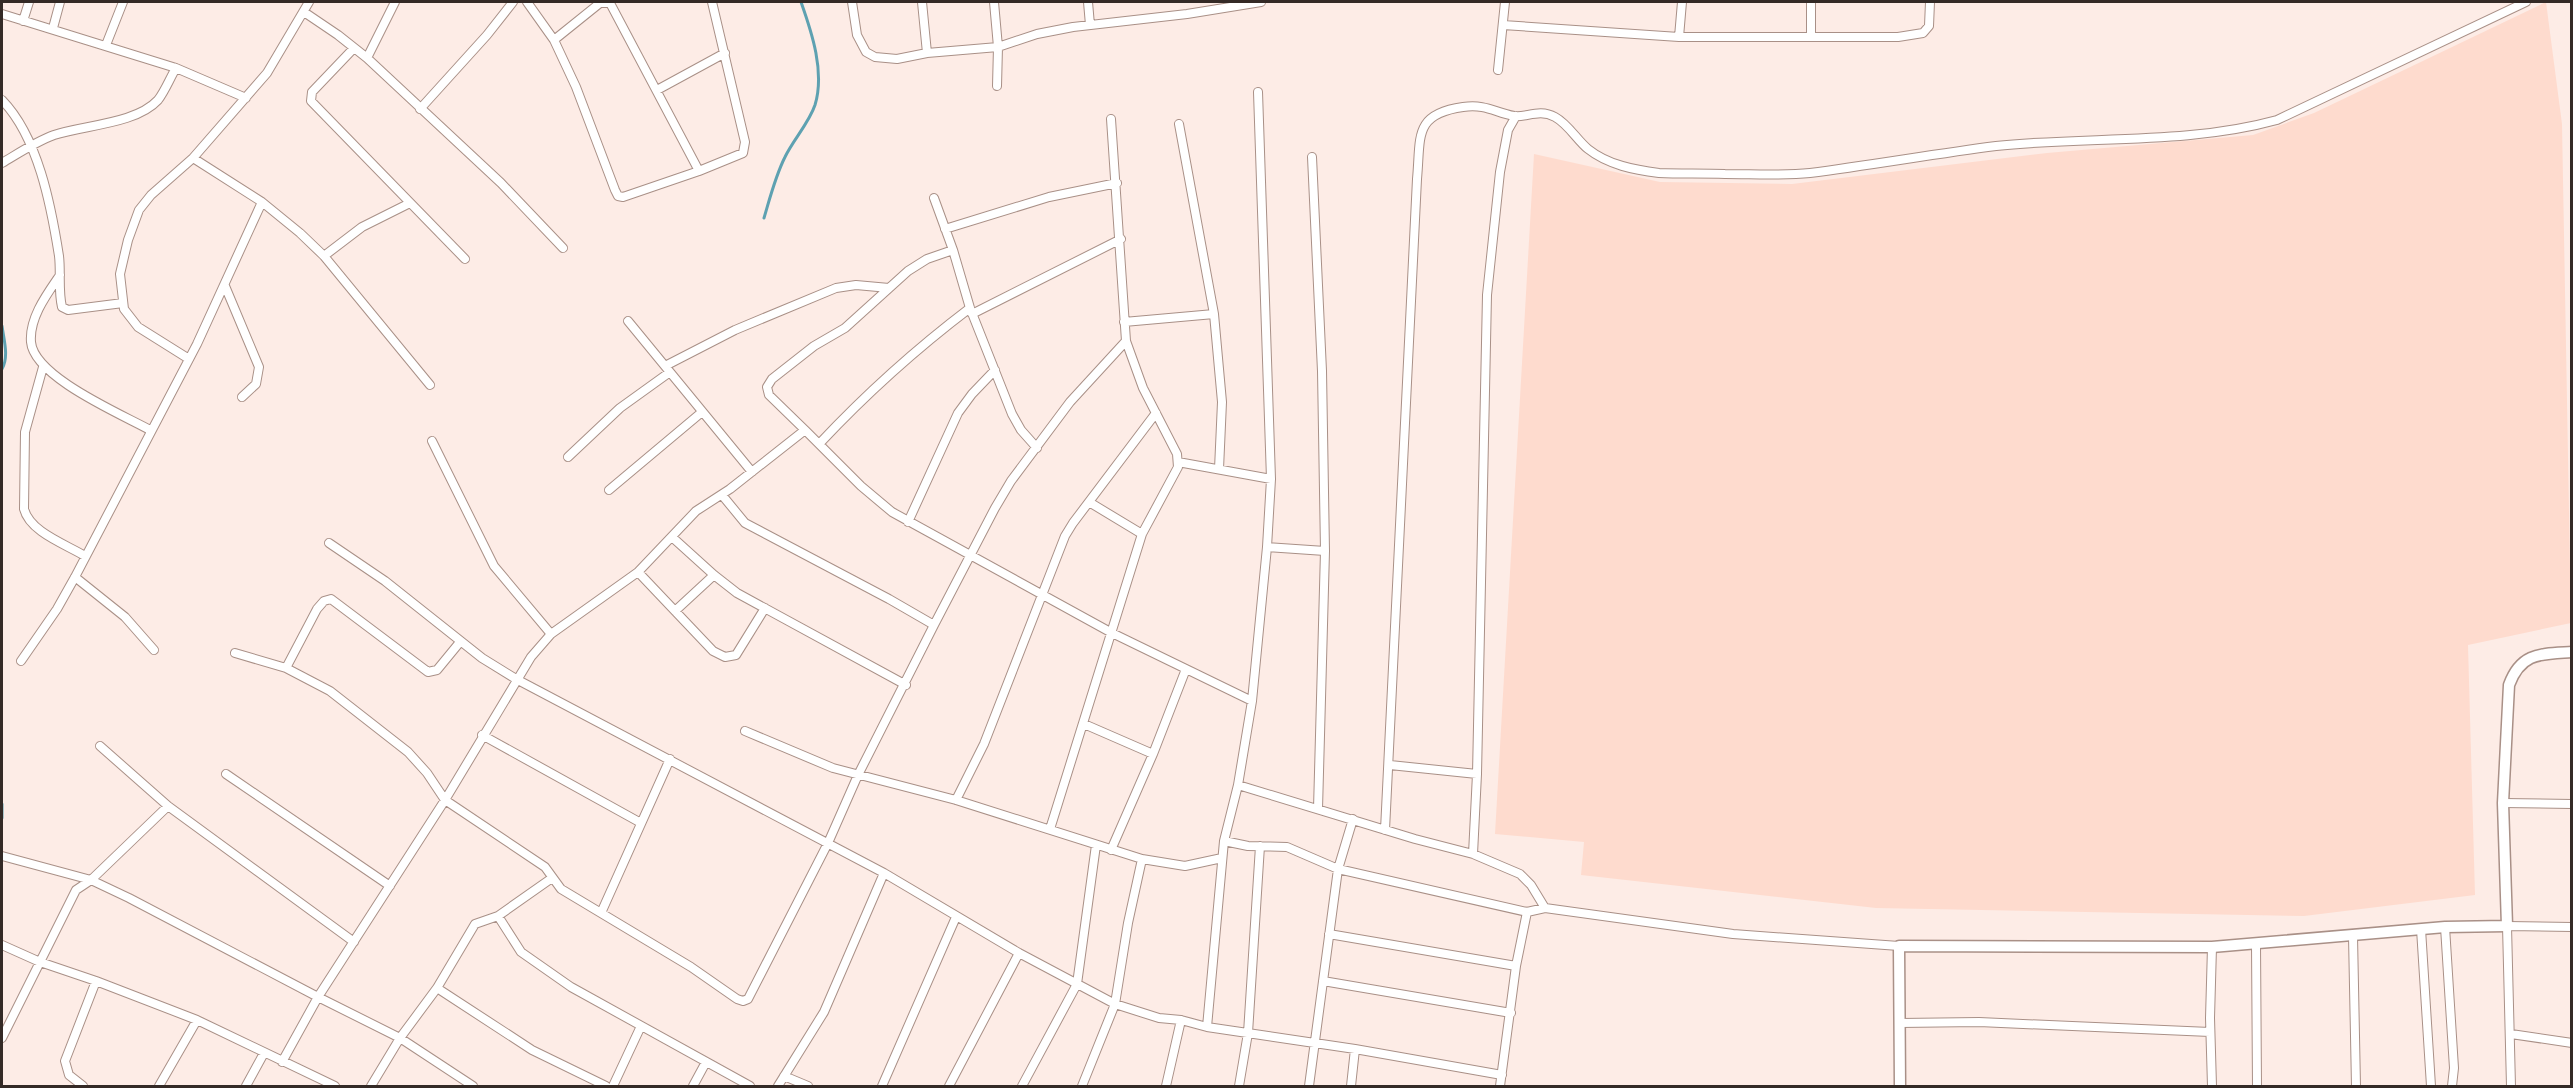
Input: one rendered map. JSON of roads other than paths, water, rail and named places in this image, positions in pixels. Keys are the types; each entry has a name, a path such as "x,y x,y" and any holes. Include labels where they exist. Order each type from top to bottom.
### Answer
{"street":[{"path":"23,21 29,2"},
{"path":"53,28 60,2"},
{"path":"106,45 123,2"},
{"path":"189,360 138,327 127,315 123,303 120,274 123,255 139,210 151,195 193,158 246,98 279,55 309,2"},
{"path":"367,58 395,2"},
{"path":"420,109 487,35 513,2"},
{"path":"527,2 554,40 576,87 618,196 622,197 699,171 743,153 745,148 712,2"},
{"path":"852,2 857,35 866,52 875,57 891,59 998,46 1037,34 1090,25 1187,14 1234,3 1261,2"},
{"path":"922,2 927,53"},
{"path":"994,2 998,46 997,86"},
{"path":"1088,2 1090,25"},
{"path":"1498,70 1504,2"},
{"path":"1679,37 1682,2"},
{"path":"1811,2 1811,37"},
{"path":"1503,25 1679,37 1898,37 1923,33 1929,26 1930,2"},
{"path":"1385,830 1421,139 1428,119 1455,109 1478,106 1516,116 1524,113 1544,113 1556,117 1588,150 1603,159 1619,166 1659,173 1808,173 1996,147 2236,129 2277,120 2526,2"},
{"path":"554,40 600,3 610,3 699,171"},
{"path":"304,12 367,58 501,183 563,248"},
{"path":"2,14 176,68 246,98"},
{"path":"354,48 312,92 311,101 465,259"},
{"path":"657,90 725,53"},
{"path":"2,163 31,145 56,135 145,110 158,99 176,68"},
{"path":"1207,1027 1224,841 1238,785 1252,700 1267,547 1271,479 1258,92"},
{"path":"2,100 18,119 31,145 50,209 59,258 61,303 66,310 123,303"},
{"path":"1473,854 1478,774 1487,295 1500,172 1508,130 1516,116"},
{"path":"1050,829 1142,534 1175,474 1178,462 1174,448 1143,388 1126,341 1112,119"},
{"path":"1179,124 1214,314 1222,402 1219,469"},
{"path":"1312,157 1322,371 1324,551 1318,808"},
{"path":"193,158 262,202 300,233 324,256 430,385"},
{"path":"945,229 1049,197 1117,183"},
{"path":"934,198 953,250 971,311 1015,419 1037,448"},
{"path":"21,661 57,609 75,577 150,430 189,360 262,202"},
{"path":"324,256 362,227 410,203"},
{"path":"820,442 870,390 971,311 1120,239"},
{"path":"953,250 919,263 845,328 814,346 772,379 767,387 769,395 820,442 861,486 883,506 908,522 1112,633 1252,700"},
{"path":"60,275 43,300 31,337 35,355 43,367 91,398 150,430"},
{"path":"568,457 620,408 668,369 735,330 836,288 856,285 889,288"},
{"path":"225,286 259,367 256,384 242,397"},
{"path":"1124,322 1214,314"},
{"path":"628,321 752,472"},
{"path":"235,653 285,668 330,691 384,732 418,762 445,800 545,867 561,889 743,1001 748,999 828,843 858,775 906,685 970,554 1011,481 1070,402 1126,341"},
{"path":"43,367 25,432 24,508 26,515 35,526 85,556"},
{"path":"908,522 958,413 995,370"},
{"path":"609,490 702,412"},
{"path":"956,800 984,744 1065,536 1156,413"},
{"path":"282,1062 318,997 445,800 531,657 551,634 638,572 696,511 722,495 805,430"},
{"path":"432,441 446,474 494,566 551,634"},
{"path":"1178,462 1271,479"},
{"path":"722,495 745,524 934,625"},
{"path":"1089,502 1142,534"},
{"path":"672,537 737,593 906,685"},
{"path":"329,543 385,581 460,642 516,679 884,873 1019,953 1115,1004 1159,1018 1181,1020 1207,1027 1355,1049 1502,1075"},
{"path":"1267,547 1324,551"},
{"path":"638,572 719,655 736,656 765,608"},
{"path":"675,611 714,575"},
{"path":"75,577 125,617 154,650"},
{"path":"285,668 317,609 324,601 331,599 428,672 437,670 460,642"},
{"path":"2511,1086 2503,803 2507,694 2513,673 2530,657 2571,652"},
{"path":"1111,850 1153,754 1186,669"},
{"path":"1084,724 1153,754"},
{"path":"745,731 816,762 956,800 1142,859 1185,866 1222,858"},
{"path":"483,735 641,823"},
{"path":"100,746 168,806 354,942"},
{"path":"601,913 670,759"},
{"path":"1390,765 1478,774"},
{"path":"226,774 390,886"},
{"path":"1238,785 1473,854 1520,874 1531,885 1545,908"},
{"path":"2503,803 2571,804"},
{"path":"2,1038 76,890 91,880 168,806"},
{"path":"1309,1086 1338,869 1353,819"},
{"path":"1224,841 1287,847 1338,869 1527,912 1545,908 1733,934 1899,946 2256,945 2445,927 2571,927"},
{"path":"1022,1086 1077,984 1096,845"},
{"path":"1239,1086 1248,1033 1260,846"},
{"path":"2,856 91,880 400,1038 473,1086"},
{"path":"1082,1086 1115,1004 1128,923 1142,859"},
{"path":"778,1086 817,1028 884,873"},
{"path":"371,1086 400,1038 437,988 475,924 498,916 552,878"},
{"path":"1500,1086 1516,966 1527,912"},
{"path":"498,916 521,952 571,987 750,1086"},
{"path":"882,1086 956,917"},
{"path":"2445,927 2453,1059 2452,1086"},
{"path":"2421,929 2431,1086"},
{"path":"1329,934 1516,966"},
{"path":"2354,936 2356,1086"},
{"path":"2,945 40,962 196,1020 335,1086"},
{"path":"2256,945 2258,1086"},
{"path":"1899,946 1900,1086"},
{"path":"2212,946 2210,1032 2212,1086"},
{"path":"949,1086 1019,953"},
{"path":"83,1086 69,1075 65,1061 96,981"},
{"path":"1323,981 1511,1013"},
{"path":"437,988 532,1050 606,1086"},
{"path":"159,1086 196,1020"},
{"path":"1166,1086 1181,1020"},
{"path":"1900,1023 1991,1023 2210,1032"},
{"path":"613,1086 641,1026"},
{"path":"2511,1034 2571,1042"},
{"path":"1351,1086 1355,1049"},
{"path":"246,1086 264,1053"},
{"path":"693,1086 706,1062"},
{"path":"784,1076 808,1086"}],"waterway":[{"path":"764,218 781,165 812,112 818,92 816,53 801,2"},
{"path":"2,326 6,354 2,369"},
{"path":"2,804 2,818"}]}
